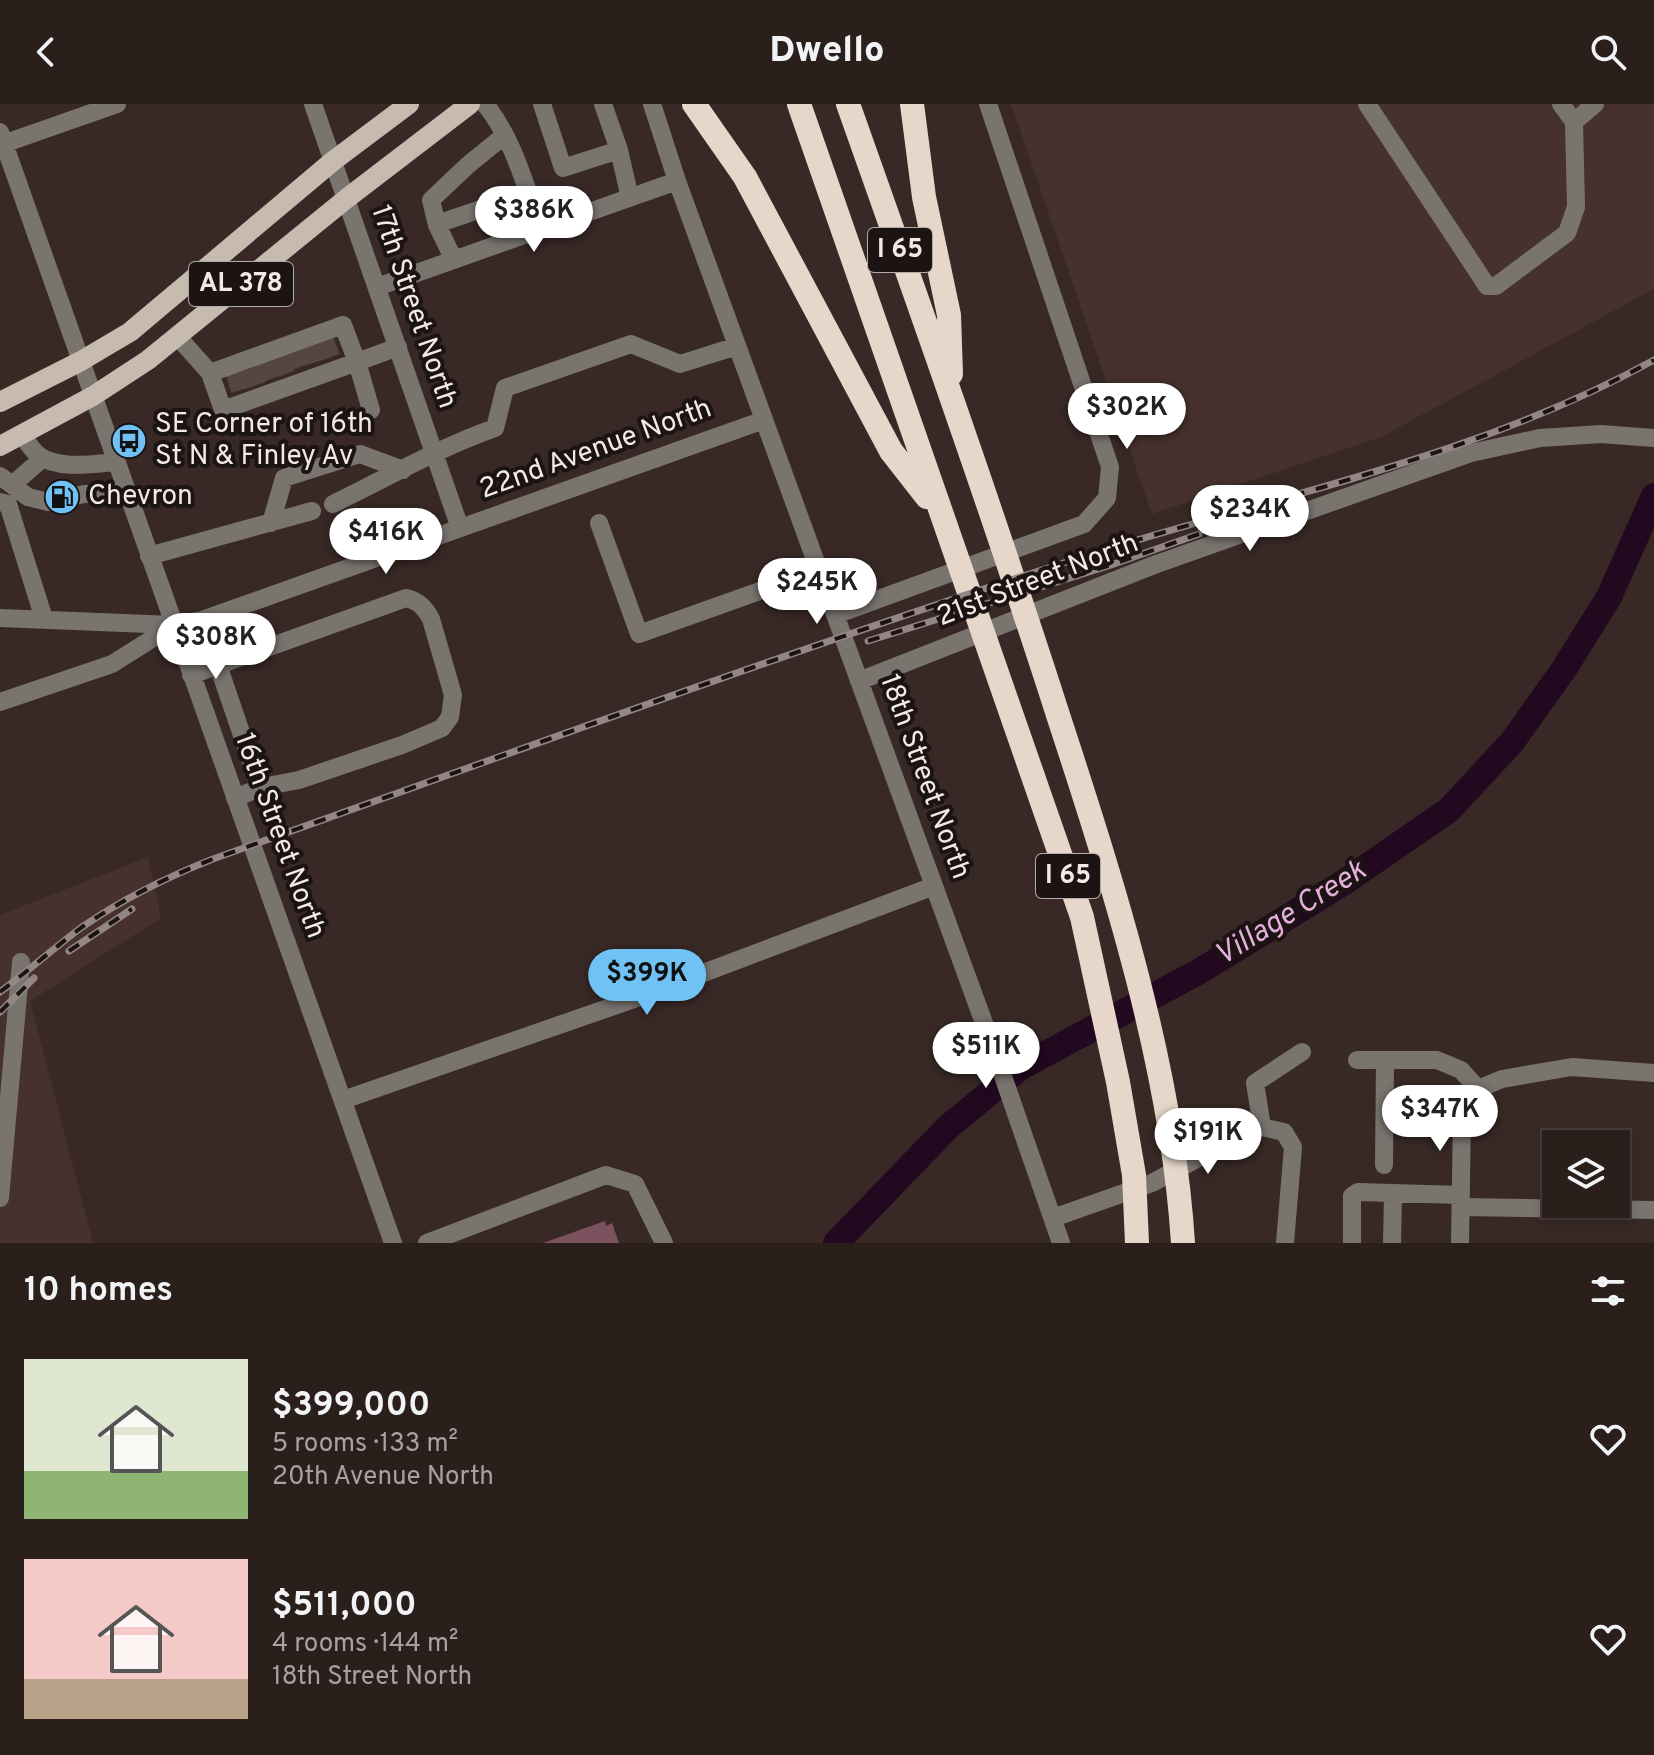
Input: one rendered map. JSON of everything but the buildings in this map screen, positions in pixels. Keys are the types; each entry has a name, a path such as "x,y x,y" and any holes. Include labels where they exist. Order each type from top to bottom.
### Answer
{"highway":[{"path":"694,104 745,177 891,451 942,519"},
{"name":"I 65","path":"799,104 1082,917 1129,1144 1134,1175 1137,1242"},
{"name":"I 65","path":"848,104 991,508 1113,885 1165,1108 1183,1243"},
{"path":"912,104 924,197 949,315 952,397"}],"main road":[{"name":"AL 378","path":"0,402 130,332 333,161 409,104"},
{"name":"AL 378","path":"0,446 93,396 148,360 346,199 470,104"}],"street":[{"path":"1,140 117,104"},
{"name":"17th Street North","path":"313,104 460,528"},
{"path":"485,104 505,135 541,229"},
{"path":"543,104 563,168 619,150"},
{"path":"603,104 619,150 630,198"},
{"name":"18th Street North","path":"652,104 677,181 996,1056 1061,1243"},
{"path":"835,615 1084,524 1107,498 1110,467 988,104"},
{"path":"1367,104 1487,286 1496,286 1567,233 1576,207 1574,122 1561,104"},
{"path":"1574,122 1595,104"},
{"path":"454,260 437,224 431,200 505,135"},
{"name":"16th Street North","path":"1,140 393,1243"},
{"path":"377,287 677,181"},
{"path":"437,224 528,193"},
{"path":"177,336 210,373 223,410 343,325 371,410"},
{"path":"333,504 403,470 433,451 495,428 505,388 631,344 680,364 737,346"},
{"path":"210,373 357,362 398,347"},
{"name":"22nd Avenue North","path":"0,702 112,664 174,625 202,620 764,420"},
{"name":"21st Street North","path":"859,681 1154,565 1471,453 1540,438 1601,434 1650,438"},
{"path":"21,435 37,454 49,461 83,464 116,462"},
{"path":"271,523 284,478 360,454 403,470"},
{"path":"43,458 6,480 28,497 48,502 111,494 125,487"},
{"path":"83,464 93,494"},
{"path":"0,502 8,504 44,619"},
{"path":"149,556 312,511"},
{"path":"599,523 639,634 819,570"},
{"path":"191,675 406,598 415,600 425,608 431,619 453,695 450,717 442,728 299,780 260,788 235,798"},
{"path":"0,618 174,625"},
{"path":"218,665 260,788"},
{"path":"343,1100 637,998 934,886"},
{"path":"0,1198 21,962"},
{"path":"1262,1127 1255,1083 1302,1052"},
{"path":"1357,1060 1437,1060 1461,1070 1478,1089"},
{"path":"1384,1165 1385,1060"},
{"path":"1460,1243 1462,1112 1478,1089 1502,1079 1572,1067 1654,1073"},
{"path":"1053,1218 1152,1183 1257,1126 1284,1132 1293,1147 1285,1243"},
{"path":"427,1243 606,1175 635,1184 664,1243"},
{"path":"1352,1243 1352,1196 1358,1192 1461,1201 1654,1210"},
{"path":"1392,1243 1393,1193"}],"shaded area":[{"path":"1011,104 1654,104 1654,289 1383,436 1152,514"},
{"path":"148,857 161,918 30,1001 93,1243 0,1243 0,915"}],"waterway":[{"name":"Village Creek","path":"836,1243 948,1127 1021,1067 1200,971 1343,883 1449,810 1512,742 1564,669 1609,597 1654,496"}],"tunnel":[{"path":"325,341 331,357"},
{"path":"311,346 316,362"},
{"path":"295,352 300,367"},
{"path":"280,357 286,374"},
{"path":"265,362 271,379"},
{"path":"251,368 257,385"},
{"path":"235,373 240,391"}],"railway":[{"path":"0,992 98,917 146,889 213,859 864,629 1082,557 1445,449 1516,424 1654,360"},
{"path":"868,641 1111,565 1199,534"},
{"path":"69,951 132,909"},
{"path":"0,1012 34,978"}],"place":[{"name":"SE Corner of 16th St N & Finley Av","path":"129,441"},
{"name":"Chevron","path":"62,497"}]}
